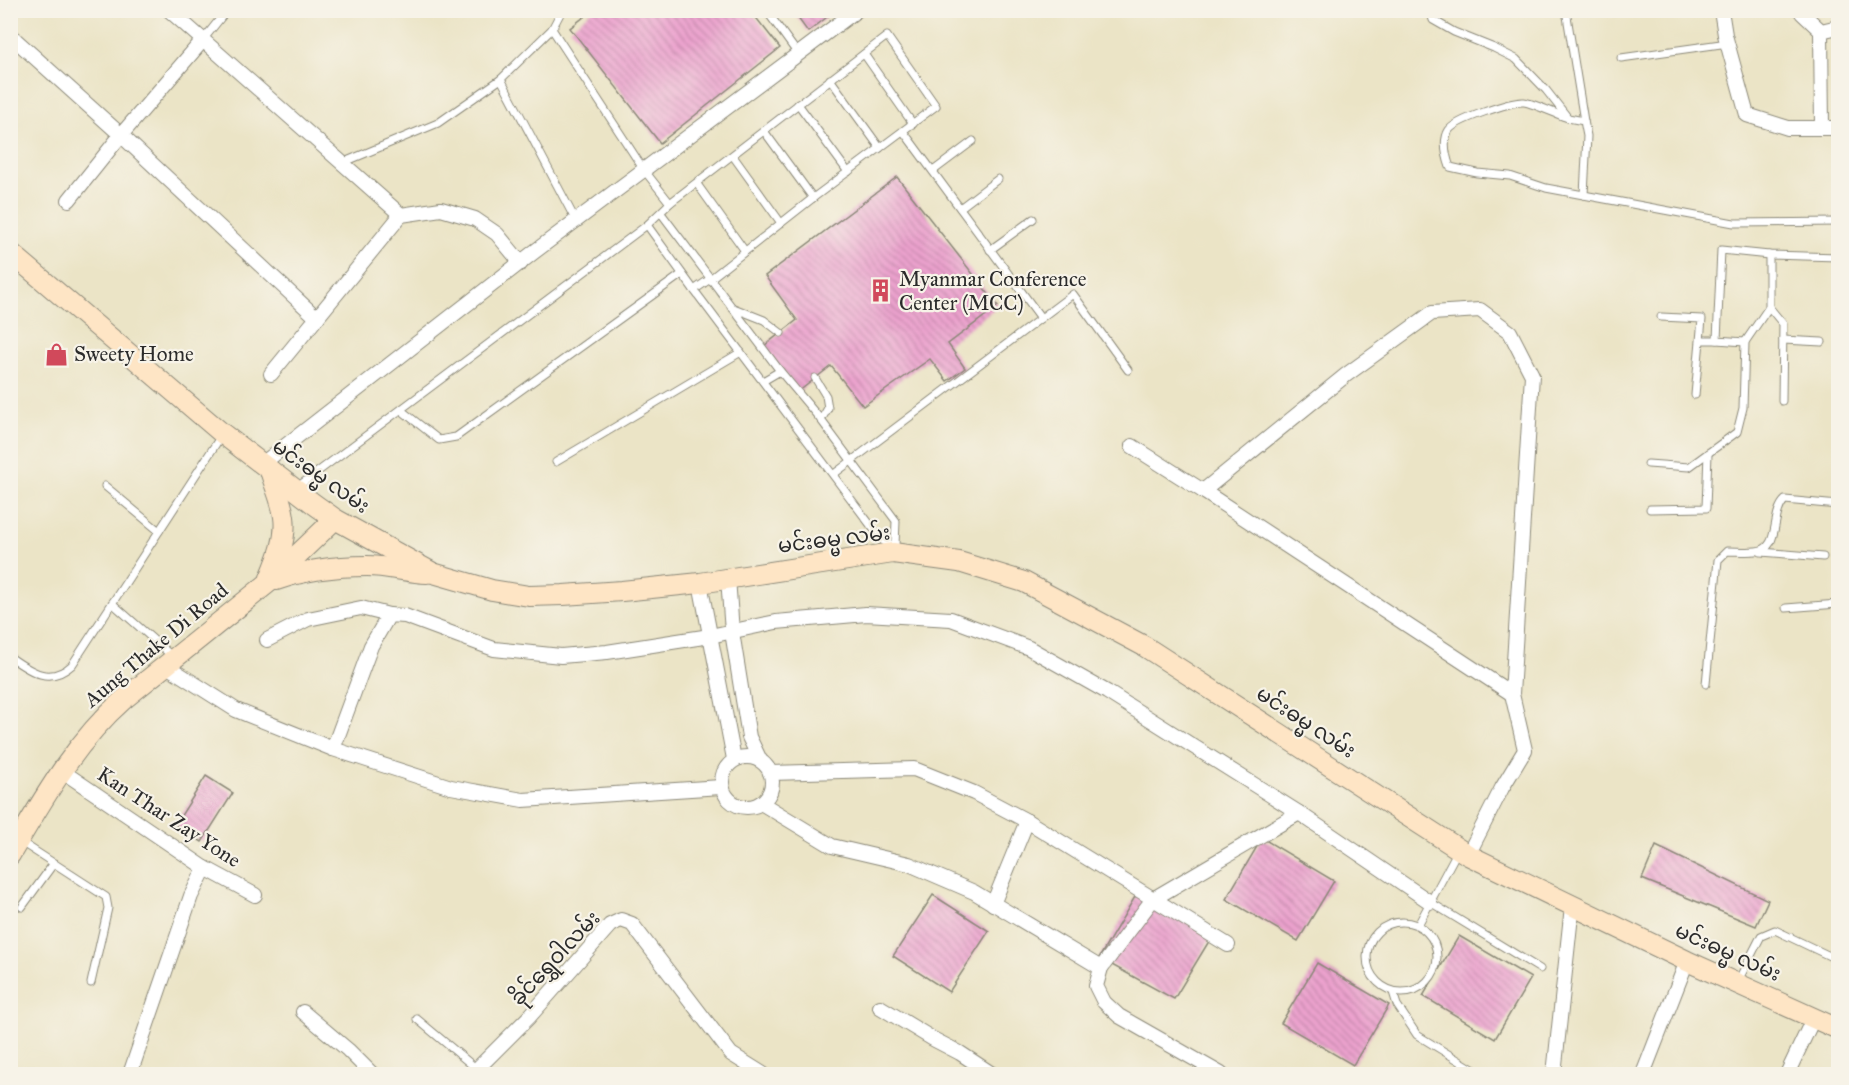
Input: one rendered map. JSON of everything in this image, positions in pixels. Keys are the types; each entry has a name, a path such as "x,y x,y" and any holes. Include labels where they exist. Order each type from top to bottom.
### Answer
{"main road":[{"name":"မင်းဓမ္မ လမ်း","path":"10,252 223,434 266,467 335,519 433,573 492,590 529,596 622,591 700,583 893,553 900,550 958,562 1024,582 1154,652 1463,853 1687,961 1839,1029"},
{"path":"266,467 282,504 285,519 280,554 268,583"},
{"name":"Aung Thake Di Road","path":"15,848 71,756 103,717 268,583 335,519"},
{"path":"268,583 300,572 369,566 433,573"}],"street":[{"path":"169,10 401,215"},
{"path":"266,467 521,263 857,10"},
{"path":"1721,10 1747,115 1788,128 1839,128"},
{"path":"1802,10 1802,13 1821,31 1822,128"},
{"path":"1821,31 1839,27"},
{"path":"10,35 317,318"},
{"path":"69,200 121,135 203,40"},
{"path":"271,374 401,215 441,208 475,219 497,234 521,263"},
{"path":"1203,491 1346,375 1432,313 1480,310 1510,332 1532,375 1512,694 1525,750 1463,853"},
{"path":"1132,446 1512,694"},
{"path":"728,578 732,632 749,737 760,760"},
{"path":"700,583 734,759"},
{"path":"267,640 308,619 361,608 389,615 405,616 494,649 561,656 607,652 710,636 776,622 866,614 951,619 1029,648 1107,692 1299,813 1430,902"},
{"path":"333,749 371,646 389,615"},
{"path":"170,662 236,710 333,749 451,788 523,800 721,787"},
{"path":"742,756 760,760 765,764 773,783 768,796 753,807 737,806 724,795 721,787 723,771 734,759 742,756"},
{"path":"770,773 914,769 974,793 1027,821 1228,945"},
{"name":"Kan Thar Zay Yone","path":"62,771 204,868 255,896"},
{"path":"761,803 832,846 909,864 974,892 1101,968"},
{"path":"1221,1074 1119,1016 1104,1002 1096,986 1101,968 1153,899 1299,813"},
{"path":"993,904 1027,821"},
{"path":"130,1074 191,896 204,868"},
{"path":"1554,1074 1572,906"},
{"name":"ခိုင်ရွှေဝါလမ်း","path":"475,1072 529,1017 610,925 621,920 632,924 731,1054 763,1074"},
{"path":"1643,1074 1687,961"},
{"path":"880,1007 992,1074"},
{"path":"303,1012 348,1050 372,1074"},
{"path":"1787,1074 1814,1017"}],"lane":[{"path":"203,40 227,10"},
{"path":"342,163 438,123 501,79 552,29 562,10"},
{"path":"766,10 798,54"},
{"path":"1430,10 1433,20 1454,32 1516,59 1546,90 1568,118"},
{"path":"1566,10 1587,136 1584,195"},
{"path":"552,29 644,170 670,203"},
{"path":"295,489 647,225 670,203 887,36 936,106 694,290"},
{"path":"1621,58 1728,42"},
{"path":"864,54 914,124"},
{"path":"830,78 880,148"},
{"path":"501,79 576,221"},
{"path":"1584,121 1568,118 1524,102 1494,108 1454,125 1448,132 1445,153 1450,167 1477,173 1510,176 1546,188 1734,223 1839,222"},
{"path":"798,104 848,172"},
{"path":"764,131 813,198"},
{"path":"903,131 1041,318"},
{"path":"933,171 973,141"},
{"path":"733,156 781,223"},
{"path":"960,208 998,179"},
{"path":"697,184 745,251"},
{"path":"661,213 896,521 900,550"},
{"path":"990,250 1033,219"},
{"path":"647,225 882,540 900,550"},
{"path":"1717,340 1721,250 1769,255 1839,257"},
{"path":"1648,464 1689,467 1737,432 1743,408 1745,342 1769,307 1769,255"},
{"path":"401,410 439,440 456,437 682,274"},
{"path":"834,474 1073,294 1128,370"},
{"path":"731,307 764,320 781,333"},
{"path":"1769,307 1783,324 1782,400"},
{"path":"1661,317 1702,319 1695,394"},
{"path":"1701,340 1745,342"},
{"path":"1783,340 1822,342"},
{"path":"556,462 741,352"},
{"path":"763,381 780,371"},
{"path":"815,378 826,396 828,408 821,420"},
{"path":"10,657 25,668 44,675 55,675 72,665 223,434"},
{"path":"1650,509 1706,508 1708,453"},
{"path":"105,486 159,531"},
{"path":"1758,552 1771,543 1777,510 1785,500 1839,505"},
{"path":"1706,684 1718,560 1727,551 1823,557"},
{"path":"112,603 170,662"},
{"path":"1786,608 1839,604"},
{"path":"15,848 54,863 106,897 108,908 91,983"},
{"path":"1418,925 1430,902 1463,853"},
{"path":"22,907 54,863"},
{"path":"1430,902 1540,969"},
{"path":"1396,921 1409,921 1430,935 1437,952 1436,969 1420,988 1402,993 1393,992 1384,988 1371,975 1368,966 1368,948 1378,932 1396,921"},
{"path":"1737,983 1761,936 1775,930 1839,960"},
{"path":"1393,992 1397,1005 1417,1035 1481,1074"},
{"path":"417,1019 475,1072"}],"building":[{"path":"593,10 750,10 780,48 660,143 570,28"},
{"path":"792,10 836,10 808,32"},
{"name":"Myanmar Conference Center (MCC)","path":"897,177 998,306 948,344 965,368 947,381 930,359 863,406 831,366 798,392 764,346 797,320 765,276"},
{"path":"206,776 233,793 202,842 175,825"},
{"path":"1262,838 1334,881 1298,941 1226,899"},
{"path":"1656,846 1768,900 1756,926 1642,879"},
{"path":"933,895 989,931 949,992 893,956"},
{"path":"1136,895 1214,933 1174,999 1099,958"},
{"path":"1459,936 1531,978 1495,1039 1423,996"},
{"path":"1317,963 1389,1005 1353,1065 1281,1023"}],"place":[{"name":"Myanmar Conference Center (MCC)","path":"881,291"},
{"name":"Sweety Home","path":"56,354"}]}
